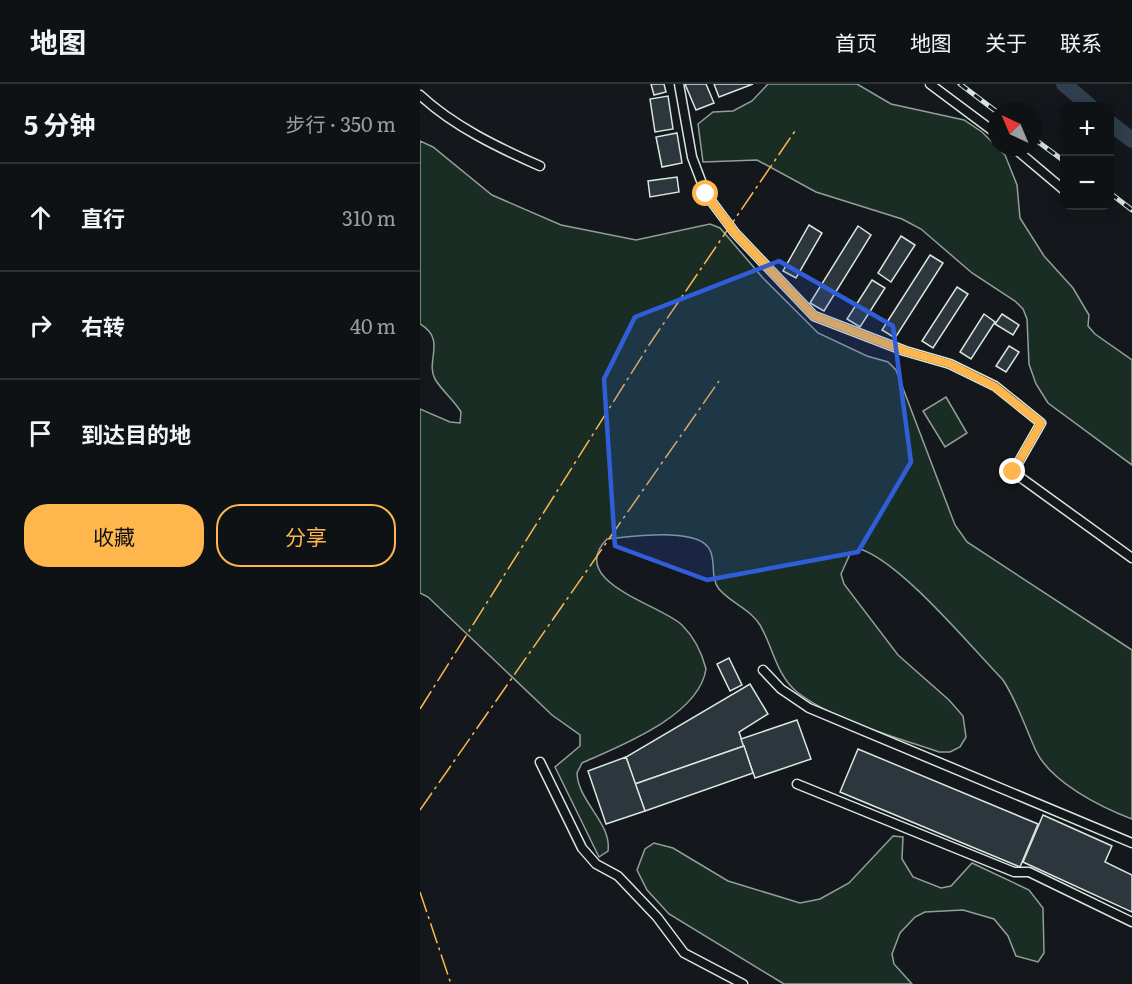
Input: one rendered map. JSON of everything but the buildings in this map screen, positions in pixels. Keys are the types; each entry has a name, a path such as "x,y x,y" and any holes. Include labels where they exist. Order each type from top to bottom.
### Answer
{"street":[{"path":"679,84 692,157 706,194 735,233 806,308 814,316 905,351 950,364 994,386 1012,399 1041,423 1013,472 1132,558"},
{"path":"930,84 988,127"},
{"path":"420,95 432,106 505,151 540,166"},
{"path":"1024,156 1060,186"},
{"path":"763,670 781,689 809,708 1132,843"},
{"path":"540,762 582,848 596,864 618,876 657,917 684,953 743,984"},
{"path":"797,784 1014,872 1029,872 1132,922"}],"highlighted area":[{"path":"779,261 893,326 911,462 858,552 707,580 615,546 604,379 635,317"}],"green space":[{"path":"768,84 857,84 891,104 964,120 982,132 988,138 988,156 1005,156 1017,185 1020,218 1044,256 1073,288 1089,315 1088,326 1095,334 1132,360 1132,465 1048,403 1036,384 1029,364 1027,319 1023,309 1015,301 972,273 921,229 902,219 816,192 757,160 703,162 698,124 713,112 733,111 752,101"},
{"path":"420,141 433,147 492,195 561,225 636,240 710,224 720,228 763,278 818,333 867,356 888,362 896,370 955,525 967,542 1132,650 1132,819 1078,792 1053,773 1036,751 1003,680 915,587 877,557 860,549 850,554 841,574 844,584 898,655 949,700 963,716 966,737 960,747 950,752 939,752 865,727 828,711 797,692 784,677 756,619 716,585 710,550 703,543 692,538 678,535 646,535 607,539 597,554 598,568 607,580 621,591 682,625 697,646 706,669 700,686 689,701 674,715 636,738 582,763 577,773 579,784 605,831 608,841 608,851 599,857 555,767 580,746 580,735 552,715 428,597 420,593 420,409 450,422 460,423 461,412 435,379 432,365 434,344 428,330 420,324"},
{"path":"946,397 967,433 945,447 923,411"},
{"path":"893,836 903,837 902,859 913,877 941,888 951,886 972,863 1029,890 1043,908 1044,953 1038,962 1016,956 1008,936 994,919 963,910 925,912 915,917 900,933 892,954 894,964 912,984 784,984 669,914 647,890 637,870 645,849 654,843 673,848 728,881 800,903 820,899 849,883"}],"waterway":[{"path":"1064,84 1085,102"},
{"path":"1114,126 1132,140"}],"railway":[{"path":"960,84 988,105"},
{"path":"1042,145 1060,158"},
{"path":"1114,196 1132,210"}],"power":[{"path":"420,709 651,342 795,131"},
{"path":"420,810 719,381"},
{"path":"420,892 451,984"}],"route":[{"path":"706,194 735,233 814,316 905,351 950,364 994,386 1041,423 1013,472"}]}
